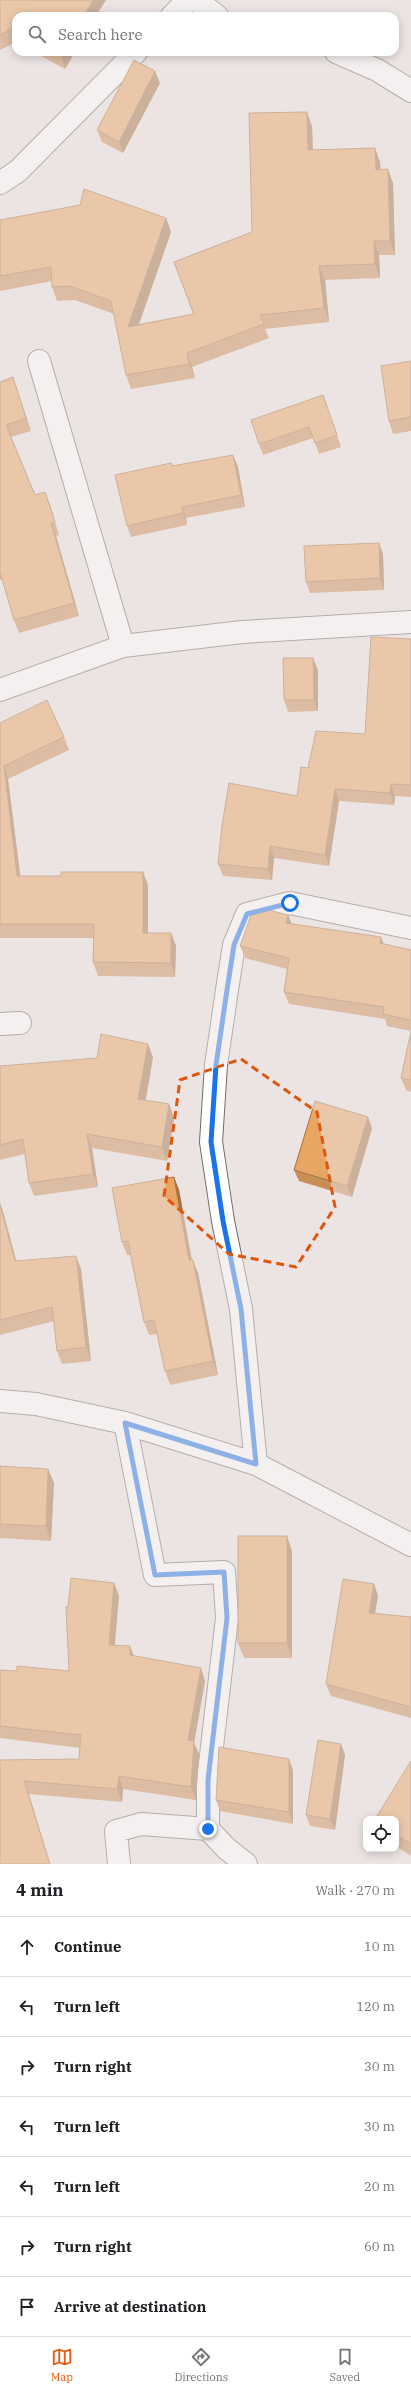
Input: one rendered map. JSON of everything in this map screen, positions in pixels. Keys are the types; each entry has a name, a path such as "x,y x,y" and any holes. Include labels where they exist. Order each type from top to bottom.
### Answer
{"street":[{"path":"176,12 188,0"},
{"path":"196,0 212,12"},
{"path":"0,183 18,171 132,56"},
{"path":"345,56 377,70 411,91"},
{"path":"39,361 123,646"},
{"path":"0,690 123,646 242,632 411,622"},
{"path":"256,1464 241,1309 223,1221 211,1142 216,1065 234,945 247,914 290,903 411,928"},
{"path":"0,1401 36,1404 125,1423 256,1464 411,1545"},
{"path":"125,1423 155,1575 224,1572 227,1618 208,1780 208,1829"},
{"path":"119,1864 116,1830 141,1824 208,1829 227,1849 246,1864"}],"highlighted area":[{"path":"241,1059 317,1112 335,1207 296,1267 229,1254 164,1196 180,1080"}],"building":[{"path":"0,0 93,0 86,12 12,12 12,30 0,35"},
{"path":"134,60 155,71 119,142 97,130"},
{"path":"307,112 308,150 375,148 376,170 388,169 390,241 374,241 375,264 319,266 324,308 260,315 264,324 187,353 189,364 126,375 111,301 70,286 52,287 51,267 0,276 0,220 80,205 84,189 166,218 128,327 194,314 174,262 252,232 249,113"},
{"path":"411,361 411,417 389,421 381,366"},
{"path":"13,377 26,418 6,425 35,495 45,492 55,522 51,523 74,603 14,620 0,572 0,382"},
{"path":"323,395 337,435 315,443 309,427 259,444 251,420"},
{"path":"233,455 241,495 182,507 183,513 127,526 115,475 171,463 172,466"},
{"path":"379,543 380,578 306,582 304,546"},
{"path":"371,637 411,639 411,785 391,784 390,793 335,789 325,855 270,846 268,869 218,864 222,825 229,783 297,796 301,767 308,768 316,731 365,734"},
{"path":"283,658 313,658 314,700 284,700"},
{"path":"47,700 64,737 4,766 17,876 61,876 61,872 143,872 143,933 171,933 171,963 93,962 94,924 0,924 0,723"},
{"path":"265,909 288,915 286,923 381,937 380,943 411,950 411,1020 383,1014 384,1007 284,992 289,958 240,946 252,912"},
{"path":"411,1031 411,1080 401,1078"},
{"path":"101,1034 148,1044 138,1099 169,1104 162,1147 87,1134 93,1174 29,1183 23,1139 0,1145 0,1066 97,1058"},
{"path":"315,1101 368,1117 347,1186 294,1170"},
{"path":"174,1177 189,1260 193,1260 213,1361 165,1371 154,1320 144,1322 128,1241 122,1242 112,1188"},
{"path":"0,1204 15,1261 76,1256 86,1347 57,1351 52,1307 0,1320"},
{"path":"0,1466 48,1469 46,1526 0,1524"},
{"path":"238,1536 287,1536 287,1643 238,1643"},
{"path":"71,1578 114,1583 109,1645 130,1646 130,1655 201,1668 188,1740 194,1741 191,1787 119,1776 117,1789 24,1781 50,1864 0,1864 0,1760 79,1759 81,1735 0,1726 0,1670 17,1671 17,1666 69,1671 66,1607 68,1607"},
{"path":"343,1579 374,1584 369,1613 411,1617 411,1707 326,1684"},
{"path":"318,1740 341,1744 330,1819 306,1815"},
{"path":"219,1747 289,1759 289,1812 216,1800"},
{"path":"411,1761 411,1844 399,1837 399,1816 377,1816"}],"route":[{"path":"208,1829 208,1780 222,1674 227,1618 224,1572 155,1575 125,1423 256,1464 251,1395 241,1309 223,1221 211,1142 216,1065 234,945 247,914 290,903"}]}
